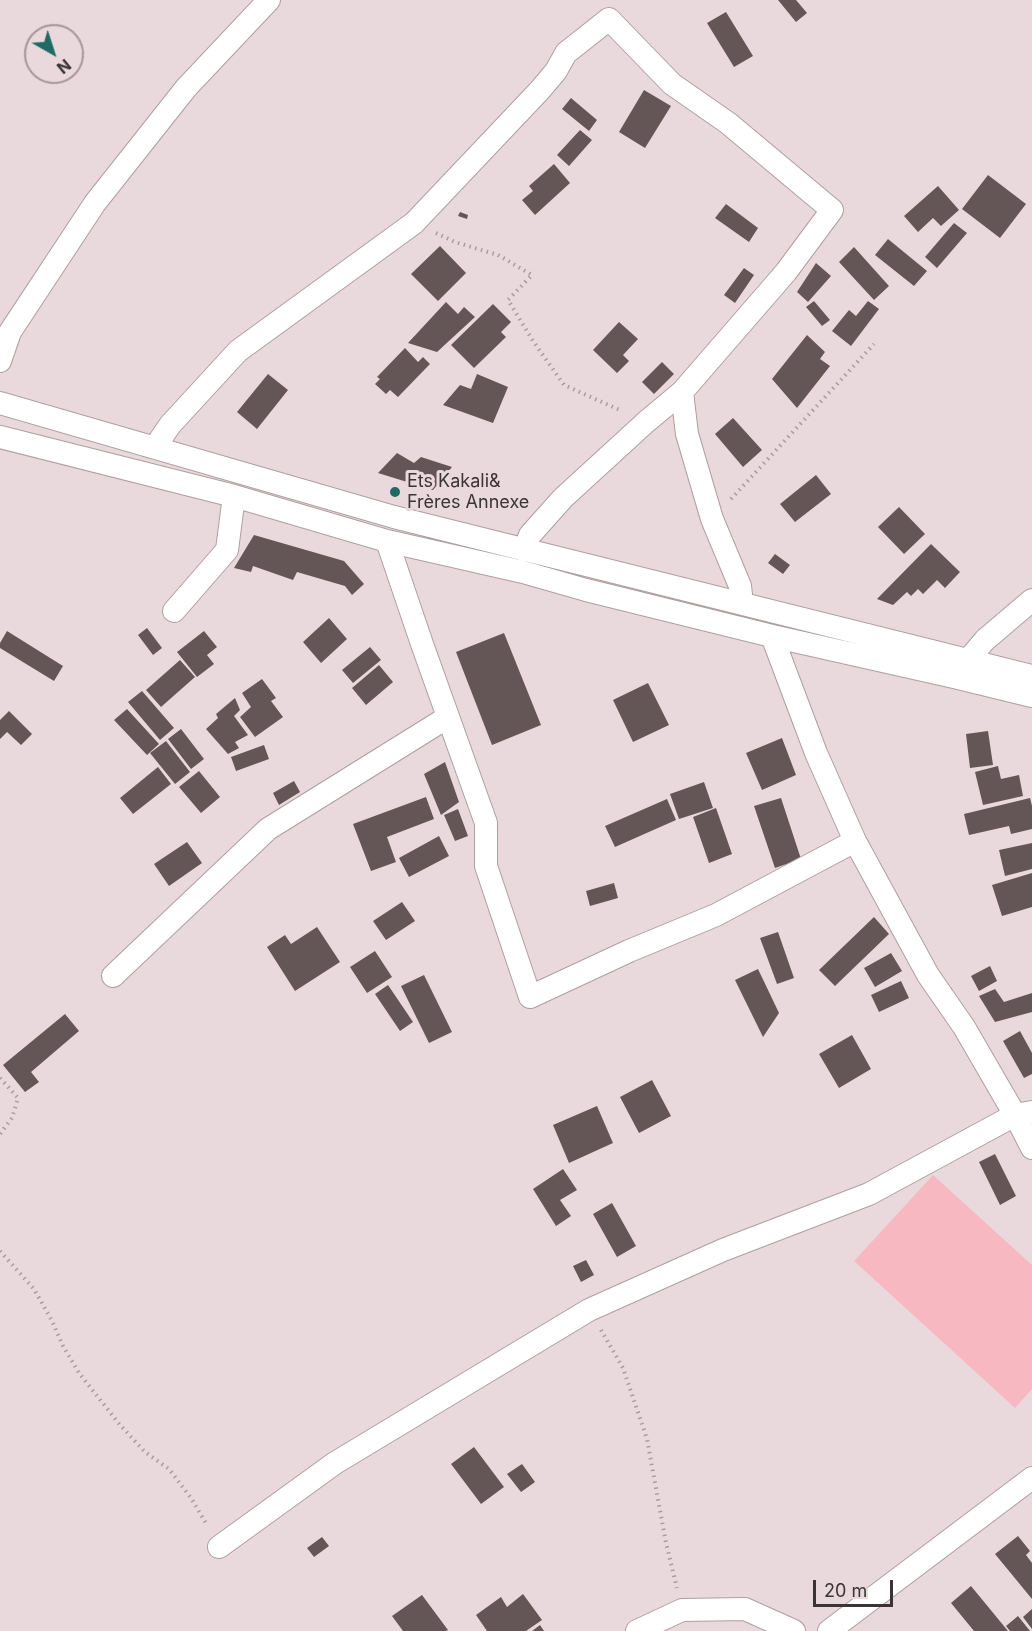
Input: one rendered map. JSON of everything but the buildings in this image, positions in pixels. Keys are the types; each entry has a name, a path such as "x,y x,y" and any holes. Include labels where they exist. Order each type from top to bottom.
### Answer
{"street":[{"path":"0,361 10,332 95,203 186,88 269,0"},
{"path":"155,447 170,424 238,351 414,223 540,90 566,53 609,20 672,84 728,123 832,210 786,272 682,392 563,498 530,535 524,550"},
{"path":"682,392 687,434 712,519 740,586 742,603"},
{"path":"0,403 394,516 1032,675"},
{"path":"0,437 234,496 387,541 523,572 772,636 1032,696"},
{"path":"174,611 226,550 234,496"},
{"path":"387,541 486,823 486,866 530,998 629,951 716,915 855,841"},
{"path":"968,660 985,640 1032,600"},
{"path":"772,636 816,753 855,841 928,975 1023,1113 1032,1148"},
{"path":"113,976 268,830 448,717"},
{"path":"219,1547 335,1463 589,1310 723,1250 869,1194 1023,1113"},
{"path":"829,1631 1032,1478"},
{"path":"637,1631 682,1610 745,1609 794,1631"}],"path":[{"path":"414,223 455,242 498,255 532,275 508,300 564,385 646,422"},
{"path":"712,519 874,344"},
{"path":"0,1078 18,1098 12,1118 0,1134"},
{"path":"0,1251 34,1289 79,1373 120,1425 145,1452 169,1469 191,1498 219,1547"},
{"path":"589,1310 623,1368 647,1439 666,1543 682,1610"}],"shaded area":[{"path":"933,1175 1032,1265 1032,1389 1015,1408 854,1261"}],"place":[{"name":"Ets Kakali& Frères Annexe","path":"395,492"}]}
